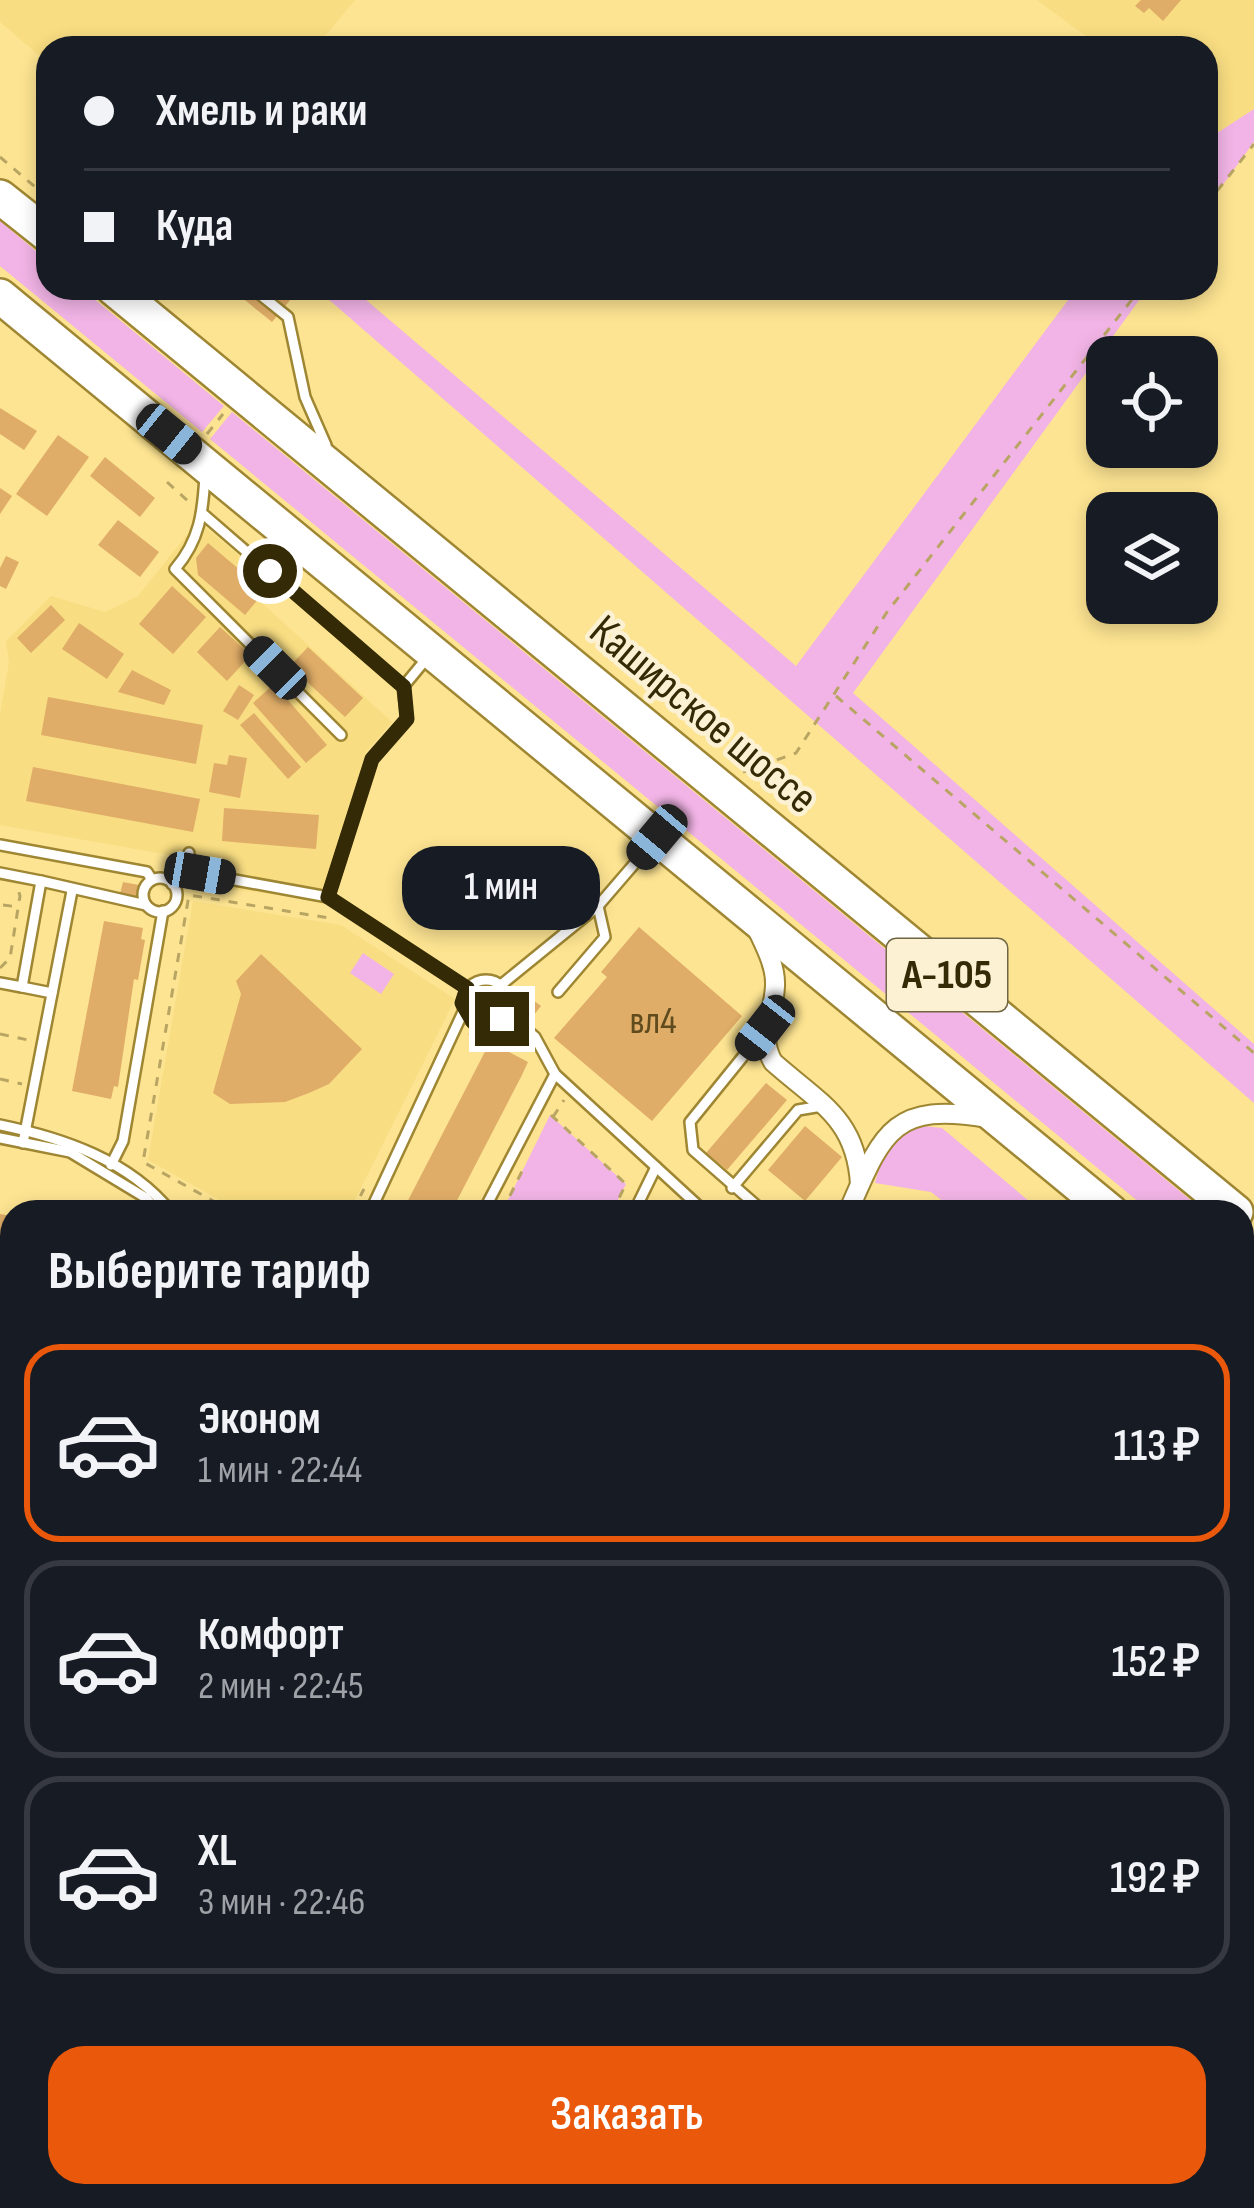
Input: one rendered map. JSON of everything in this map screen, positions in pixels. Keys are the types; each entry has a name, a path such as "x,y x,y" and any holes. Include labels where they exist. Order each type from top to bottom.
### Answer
{"highway":[{"path":"0,196 36,225"},
{"name":"А-105","path":"0,296 206,450 433,651 1096,1200"},
{"name":"Каширское шоссе","path":"128,300 1221,1200"}],"street":[{"path":"748,912 770,954 775,986 764,1039 773,1062 844,1125 860,1131 892,1129"},
{"path":"853,1200 873,1152 892,1129 913,1118 946,1111 998,1120"},
{"path":"844,1125 858,1160 860,1184"}],"lane":[{"path":"267,300 288,317 305,397 344,475"},
{"path":"206,450 203,514 193,548 175,568 341,735"},
{"path":"203,514 404,687 407,719 372,759 372,774 328,897"},
{"path":"404,687 433,651"},
{"path":"501,985 598,906 657,837"},
{"path":"0,845 147,872 152,880"},
{"path":"22,987 40,852"},
{"path":"146,905 143,892 152,880 172,884 184,879 189,853"},
{"path":"186,871 328,897 467,988"},
{"path":"0,873 163,911"},
{"path":"111,1165 123,1141 163,911 176,898 172,884"},
{"path":"24,1137 72,891"},
{"path":"558,992 605,938 598,906"},
{"path":"464,1010 473,1022 488,1026 507,1013 509,998 501,985 480,980 467,988"},
{"path":"0,983 52,993"},
{"path":"376,1200 464,1010 467,988"},
{"path":"507,1013 535,1037 555,1074 691,1200"},
{"path":"748,1200 693,1150 690,1122 765,1028"},
{"path":"489,1200 555,1074"},
{"path":"732,1188 798,1110 822,1106"},
{"path":"0,1125 70,1152 148,1200"},
{"path":"0,1138 75,1143 153,1190 161,1200"},
{"path":"640,1200 656,1167"}],"path":[{"path":"1218,190 1254,144"},
{"path":"0,157 36,188"},
{"path":"713,782 796,753 886,612 1132,300"},
{"path":"206,450 227,409"},
{"path":"167,482 203,514"},
{"path":"833,694 1254,1053"},
{"path":"0,968 11,950 19,907 17,888 9,883"},
{"path":"211,1200 143,1162 189,896 343,920"},
{"path":"3,904 19,907"},
{"path":"0,948 11,950"},
{"path":"0,1034 42,1043"},
{"path":"0,1079 26,1085"},
{"path":"571,1089 551,1116 626,1184 618,1200"},
{"path":"508,1200 530,1154"},
{"path":"358,1200 372,1173"}],"shaded area":[{"path":"0,0 355,0 325,36 36,36 36,53 0,22"},
{"path":"1037,0 1254,0 1254,109 1218,132 1218,36 1086,36"},
{"path":"1254,109 1254,142 1218,192 1218,132"},
{"path":"0,221 36,251 36,296 0,266"},
{"path":"41,300 96,300 224,406 202,432"},
{"path":"329,300 366,300 796,666 1068,300 1139,300 1113,336 1086,336 1086,373 853,693 1254,1044 1254,1103"},
{"path":"232,412 1190,1200 1136,1200 210,439"},
{"path":"198,521 276,587 262,603 392,722 366,752 319,900 204,886 209,862 0,825 0,715 9,662 6,641 51,596 105,612 138,596"},
{"path":"193,901 341,925 455,999 355,1200 220,1200 148,1160"},
{"path":"363,953 394,974 381,994 350,973"},
{"path":"550,1115 626,1184 618,1200 508,1200"},
{"path":"923,1126 942,1128 1028,1200 941,1200 931,1192 875,1183 890,1147"}],"building":[{"path":"1141,0 1181,0 1163,21 1149,8 1144,13 1135,6"},
{"path":"245,300 290,300 272,322"},
{"path":"0,408 37,431 24,450 0,434"},
{"path":"58,435 89,457 47,516 16,494"},
{"path":"105,457 155,498 140,517 90,476"},
{"path":"0,488 12,496 0,514"},
{"path":"118,520 159,552 140,577 98,545"},
{"path":"208,543 265,591 245,615 198,575 196,558"},
{"path":"6,556 19,562 6,589 0,586 0,568"},
{"path":"172,586 206,617 173,654 139,624"},
{"path":"51,605 65,620 31,653 17,638"},
{"path":"79,623 124,654 107,679 62,649"},
{"path":"220,627 251,655 227,681 197,652"},
{"path":"308,647 363,698 345,717 290,666"},
{"path":"132,670 171,690 164,705 118,692"},
{"path":"274,684 327,745 306,763 253,703"},
{"path":"239,685 254,695 238,720 223,711"},
{"path":"48,697 203,725 196,764 41,735"},
{"path":"254,713 301,767 288,779 240,725"},
{"path":"229,755 247,758 240,798 209,792 214,763 227,765"},
{"path":"33,767 200,799 193,832 26,801"},
{"path":"224,808 319,815 316,849 222,841"},
{"path":"123,882 139,885 136,901 119,898"},
{"path":"104,921 143,928 141,939 145,940 138,980 134,979 118,1087 114,1086 111,1099 72,1091"},
{"path":"639,927 742,1016 652,1121 554,1038 607,977 601,972"},
{"path":"261,954 362,1049 329,1084 309,1093 285,1102 230,1104 213,1093 241,994 236,981"},
{"path":"486,992 496,1002 486,1012 476,1002"},
{"path":"525,994 541,1006 530,1020 514,1008"},
{"path":"490,1042 528,1062 457,1200 408,1200"},
{"path":"766,1083 787,1100 727,1170 706,1153"},
{"path":"805,1126 842,1157 806,1200 768,1170"}],"route":[{"path":"270,571 404,687 407,719 372,759 328,897 467,988 462,1003 473,1022 488,1026 502,1019"}]}
